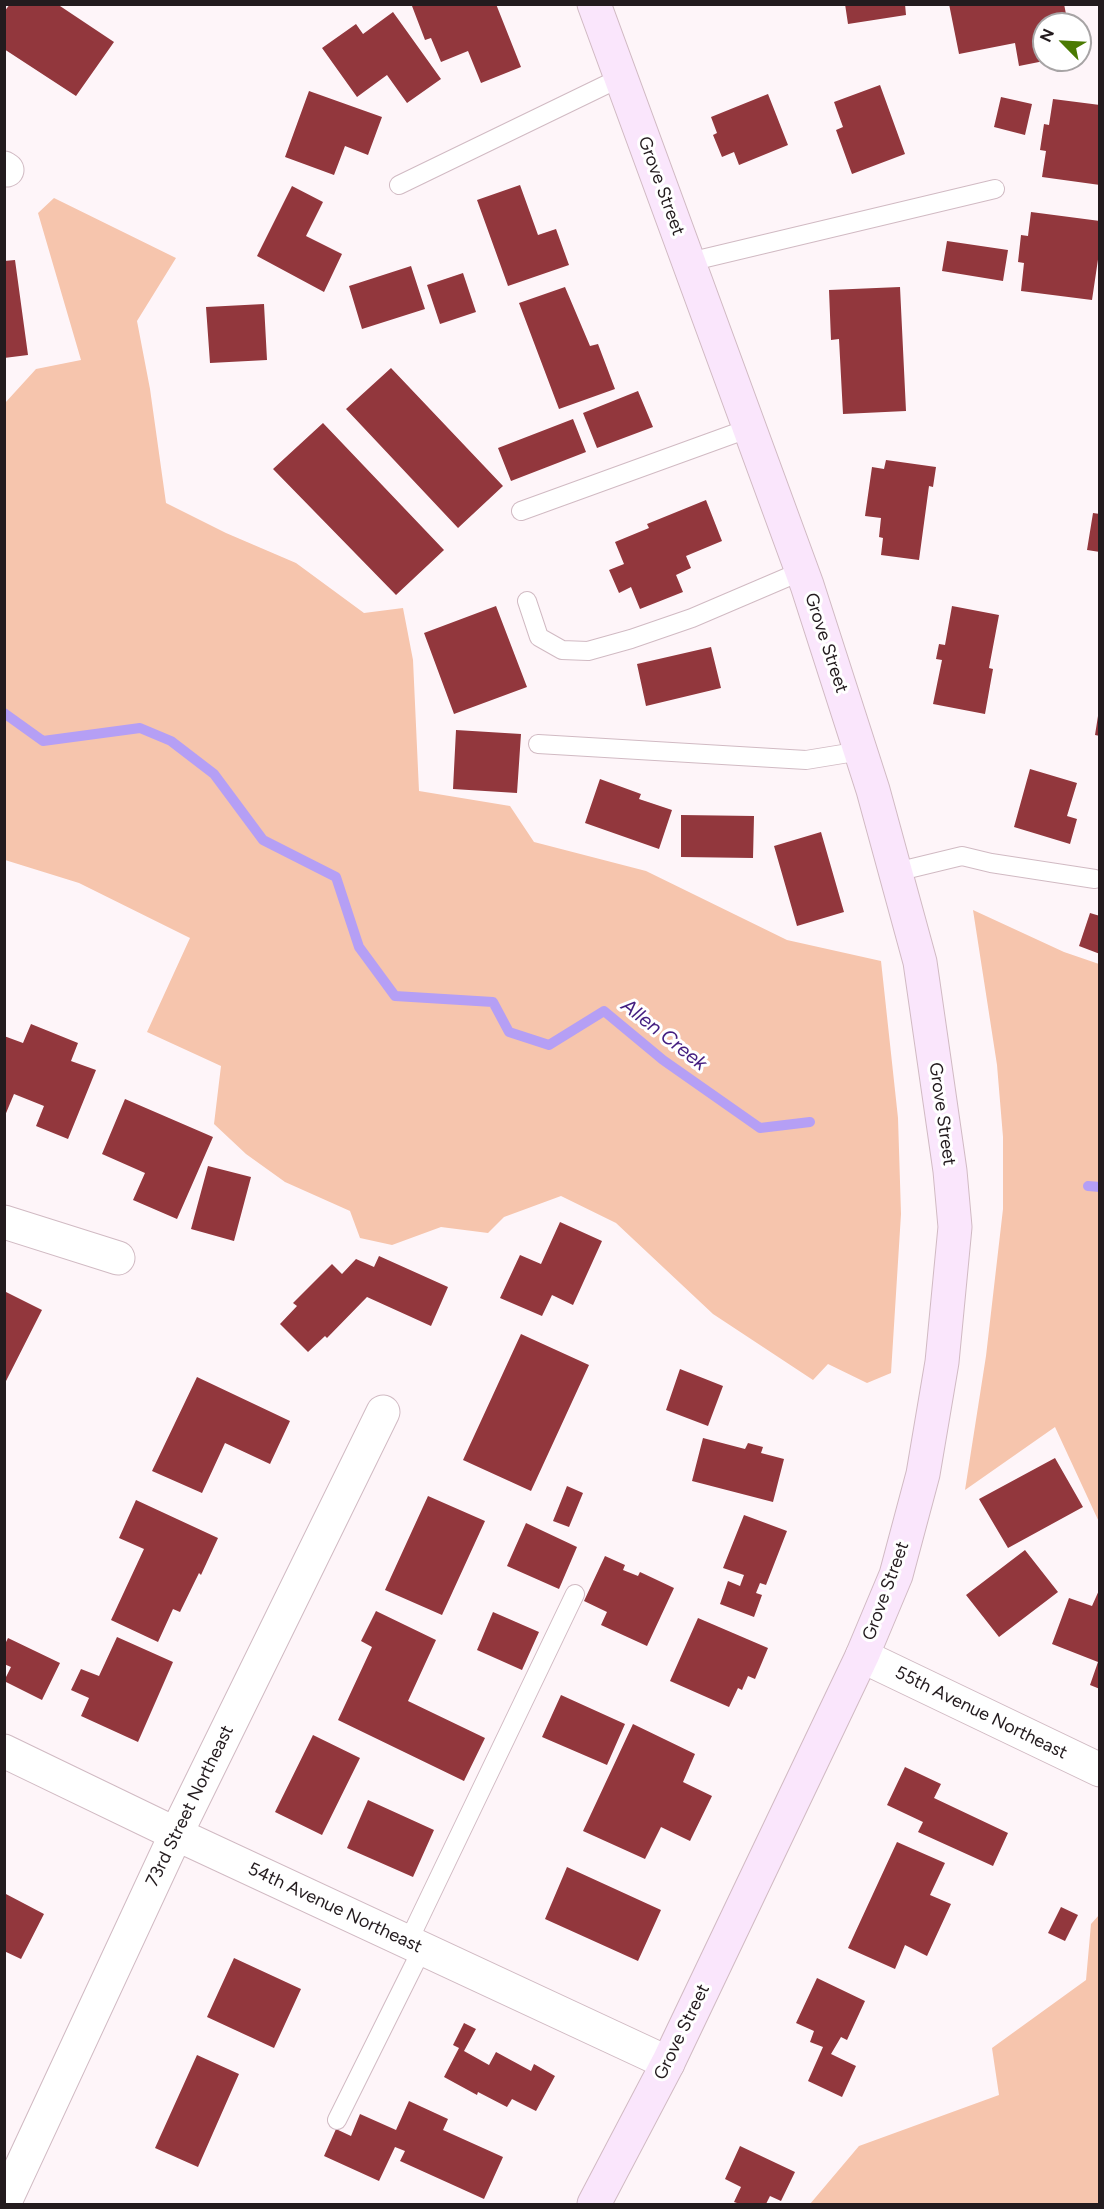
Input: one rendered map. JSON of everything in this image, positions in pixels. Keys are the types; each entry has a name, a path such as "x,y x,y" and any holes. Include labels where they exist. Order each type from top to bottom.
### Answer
{"street":[{"name":"Grove Street","path":"594,4 802,571 861,751 920,962 950,1171 954,1227 942,1362 923,1474 896,1575 862,1656 668,2063 594,2205"},
{"path":"4,1222 118,1258"},
{"name":"73rd Street Northeast","path":"4,2204 176,1834 383,1412"},
{"name":"55th Avenue Northeast","path":"862,1656 1100,1770"},
{"name":"54th Avenue Northeast","path":"4,1751 176,1834 668,2063"}],"lane":[{"path":"399,185 622,77"},
{"path":"689,262 995,189"},
{"path":"521,512 750,428"},
{"path":"527,601 539,637 562,650 588,651 632,639 692,618 802,571"},
{"path":"538,744 806,760 861,751"},
{"path":"896,872 962,856 991,863 1095,879"},
{"path":"337,2120 576,1594"}],"shaded area":[{"path":"54,198 176,258 137,321 150,389 166,503 226,533 296,563 364,613 403,608 413,660 419,791 510,806 534,842 646,871 787,940 881,961 898,1118 901,1214 891,1373 867,1383 828,1364 813,1380 713,1314 616,1223 561,1196 504,1217 488,1233 441,1227 392,1245 360,1238 350,1211 285,1182 246,1154 214,1124 221,1066 147,1032 190,938 79,883 5,860 5,403 36,369 81,360 38,213"},
{"path":"973,910 1064,952 1099,964 1099,1522 1055,1427 965,1490 986,1356 1003,1209 1003,1137 997,1065"},
{"path":"1099,1915 1099,2204 810,2204 859,2146 999,2095 992,2048 1086,1980 1091,1924"}],"building":[{"path":"10,4 57,4 114,42 76,96 4,49 4,12"},
{"path":"416,4 496,4 521,67 481,83 468,51 441,62 431,38 425,40 412,6"},
{"path":"845,4 905,4 906,15 848,24"},
{"path":"949,4 1064,4 1066,12 1032,12 1032,63 1019,66 1015,43 959,54"},
{"path":"393,12 441,79 407,103 387,75 357,97 322,48 356,24 363,34"},
{"path":"880,85 905,154 852,174 836,130 843,127 834,102"},
{"path":"309,91 382,117 368,155 345,146 334,175 285,157"},
{"path":"768,94 788,145 739,165 734,152 722,157 713,135 717,133 711,117"},
{"path":"1001,97 1032,104 1025,135 994,127"},
{"path":"1053,99 1100,105 1100,185 1042,177 1046,151 1040,150 1044,124 1049,125"},
{"path":"520,185 538,235 556,229 569,265 508,286 477,200"},
{"path":"292,186 323,202 306,236 342,254 324,292 257,256"},
{"path":"1031,212 1100,221 1100,246 1092,300 1021,291 1024,263 1018,262 1021,235 1028,236"},
{"path":"947,241 1008,250 1003,281 942,271"},
{"path":"15,260 28,355 4,358 4,261"},
{"path":"411,266 425,309 362,329 349,286"},
{"path":"463,273 476,312 440,324 427,285"},
{"path":"565,287 590,346 598,344 615,389 559,409 519,303"},
{"path":"900,287 906,411 843,414 839,339 831,340 829,290"},
{"path":"264,304 267,360 210,363 206,307"},
{"path":"391,368 503,486 458,528 346,409"},
{"path":"638,391 653,427 597,448 583,413"},
{"path":"573,419 586,452 511,481 498,448"},
{"path":"323,423 444,550 396,595 273,469"},
{"path":"886,460 936,467 933,487 929,486 919,560 881,555 883,538 879,537 881,518 865,516 872,467 884,469"},
{"path":"706,500 722,541 686,556 691,568 676,575 683,592 640,609 631,587 619,593 609,570 624,564 615,542 649,528 647,524"},
{"path":"1093,513 1100,514 1100,552 1087,550"},
{"path":"496,606 527,687 454,714 424,633"},
{"path":"952,606 999,615 989,668 993,669 985,714 933,704 942,660 936,659 939,644 945,645"},
{"path":"711,647 721,688 646,706 637,664"},
{"path":"1098,716 1100,716 1100,736 1095,735"},
{"path":"456,730 521,734 517,793 453,789"},
{"path":"1030,769 1077,783 1067,816 1077,819 1070,844 1014,827"},
{"path":"600,779 641,794 639,799 672,810 659,849 585,823"},
{"path":"681,815 754,816 753,858 681,857"},
{"path":"821,832 844,912 797,926 774,846"},
{"path":"1090,913 1100,916 1100,954 1079,946"},
{"path":"31,1024 78,1043 71,1061 96,1070 68,1139 36,1126 44,1106 14,1094 4,1118 4,1036 23,1043"},
{"path":"125,1099 213,1137 177,1219 133,1200 145,1173 102,1154"},
{"path":"208,1166 251,1177 234,1241 191,1229"},
{"path":"560,1222 602,1241 573,1305 552,1295 542,1316 500,1298 520,1255 541,1264"},
{"path":"379,1256 448,1287 431,1326 367,1297 327,1338 325,1336 308,1352 280,1324 297,1306 293,1303 332,1264 342,1274 356,1259 374,1267"},
{"path":"4,1291 42,1310 4,1385"},
{"path":"521,1334 589,1365 531,1491 463,1460"},
{"path":"680,1369 723,1386 708,1426 666,1410"},
{"path":"197,1377 290,1421 270,1464 225,1443 202,1493 152,1471"},
{"path":"703,1438 745,1449 748,1443 763,1447 761,1453 784,1459 773,1502 692,1481"},
{"path":"1055,1458 1083,1507 1008,1548 979,1499"},
{"path":"567,1486 583,1493 569,1527 553,1521"},
{"path":"428,1496 485,1521 442,1615 385,1590"},
{"path":"136,1500 218,1538 180,1612 173,1609 158,1642 111,1620 144,1549 119,1538"},
{"path":"744,1515 787,1531 766,1585 760,1583 756,1593 762,1595 754,1617 720,1604 728,1581 740,1586 744,1575 723,1568"},
{"path":"526,1523 577,1547 559,1589 507,1566"},
{"path":"1025,1550 1058,1592 999,1637 966,1595"},
{"path":"605,1556 625,1565 623,1570 638,1576 640,1572 674,1588 647,1646 601,1625 607,1612 584,1601"},
{"path":"1100,1588 1100,1689 1090,1685 1098,1662 1052,1644 1069,1598 1092,1606"},
{"path":"376,1611 436,1640 408,1701 485,1738 464,1781 338,1720 372,1647 361,1641"},
{"path":"493,1612 539,1632 522,1670 477,1650"},
{"path":"698,1618 768,1648 755,1679 748,1676 742,1690 738,1688 729,1707 670,1681"},
{"path":"117,1637 173,1662 138,1742 81,1716 89,1698 71,1690 81,1669 99,1676"},
{"path":"8,1638 60,1663 42,1700 4,1681 11,1667 4,1664 4,1646"},
{"path":"561,1695 625,1724 607,1765 542,1737"},
{"path":"633,1724 695,1754 683,1782 712,1796 690,1841 661,1827 645,1859 583,1831"},
{"path":"313,1735 360,1758 322,1835 275,1812"},
{"path":"905,1767 941,1784 934,1798 1008,1833 993,1866 918,1832 923,1822 887,1805"},
{"path":"368,1800 434,1830 413,1877 347,1848"},
{"path":"897,1842 945,1863 930,1895 951,1904 927,1956 905,1945 895,1969 848,1948"},
{"path":"567,1867 661,1910 638,1961 545,1919"},
{"path":"4,1893 44,1914 21,1959 4,1951"},
{"path":"1061,1907 1078,1915 1065,1941 1048,1933"},
{"path":"234,1958 301,1989 274,2048 207,2017"},
{"path":"817,1978 865,2001 847,2040 841,2037 831,2054 856,2066 842,2097 808,2081 823,2047 810,2042 814,2031 796,2023"},
{"path":"464,2023 476,2029 464,2051 489,2065 496,2052 531,2071 534,2064 555,2076 536,2111 512,2099 507,2107 478,2092 477,2095 444,2077 459,2048 453,2045"},
{"path":"197,2055 239,2074 198,2167 155,2148"},
{"path":"409,2101 448,2119 443,2130 503,2157 484,2199 400,2161 405,2151 395,2147 379,2181 324,2156 336,2129 351,2136 360,2114 396,2130"},
{"path":"740,2146 795,2172 781,2201 770,2196 766,2204 734,2202 741,2187 725,2179"}],"waterway":[{"name":"Allen Creek","path":"4,713 43,741 140,728 171,741 214,774 263,840 336,877 359,947 395,996 493,1002 509,1032 549,1045 604,1011 663,1060 760,1128 810,1122"},
{"name":"Allen Creek","path":"1088,1186 1100,1187"}]}
